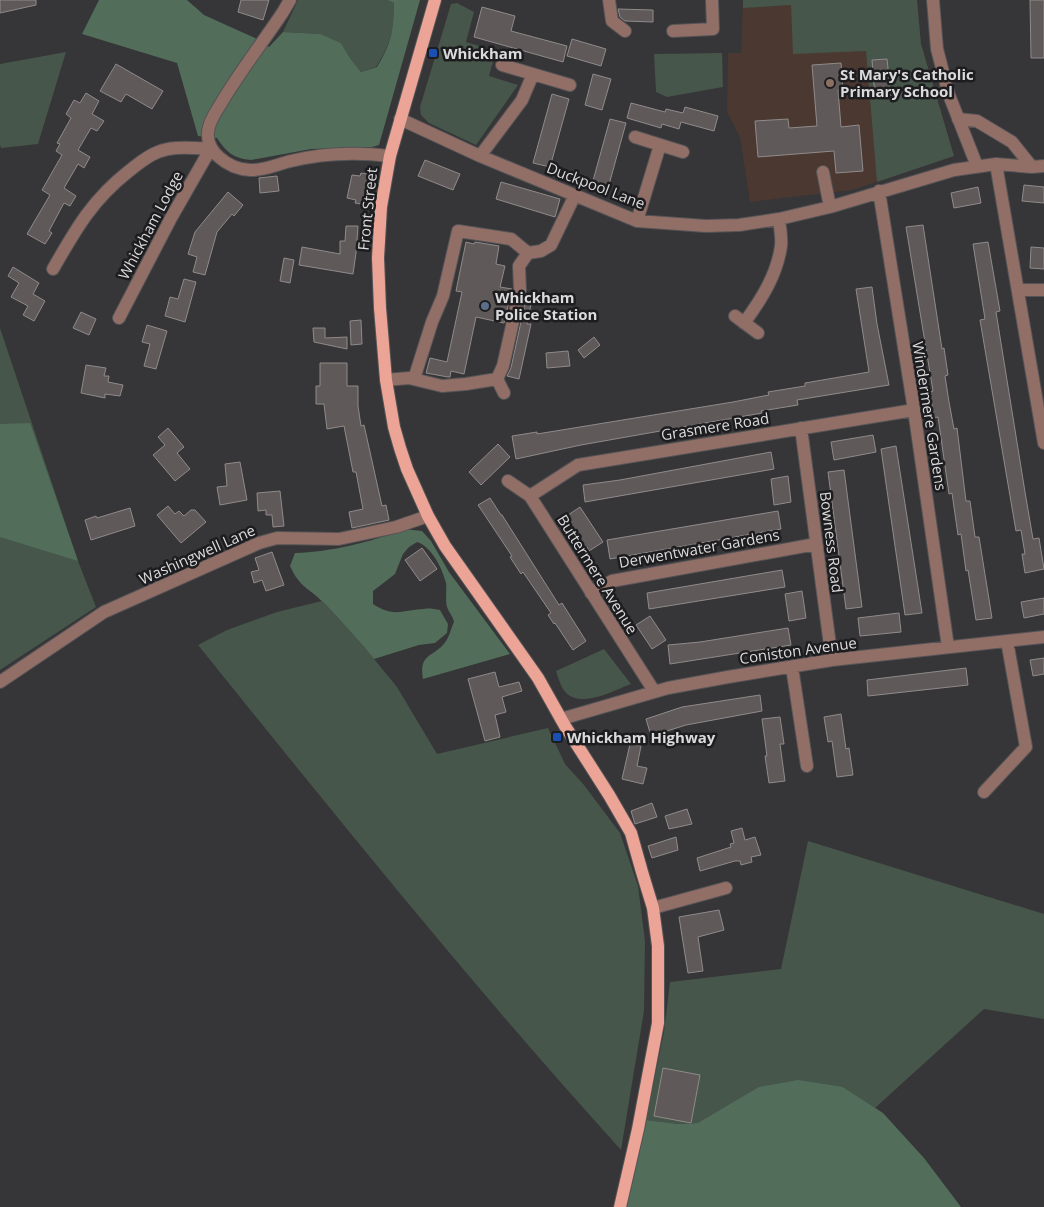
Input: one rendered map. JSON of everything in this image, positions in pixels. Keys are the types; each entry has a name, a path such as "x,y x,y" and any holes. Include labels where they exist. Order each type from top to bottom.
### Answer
{"main road":[{"name":"Front Street","path":"428,516 407,469 394,427 386,380 380,308 378,250 381,207 390,156 435,0"},
{"path":"428,516 446,546 538,678 561,719 609,794 631,833 653,908 658,946 658,1023 638,1129 620,1207"}],"street":[{"path":"290,0 214,116 207,134 211,148 217,157 227,163 250,170 293,160 343,153 390,156"},
{"path":"609,0 612,21 625,31"},
{"path":"673,31 713,29 712,0"},
{"path":"933,0 937,49 949,95 977,166"},
{"path":"502,65 570,85"},
{"path":"480,156 522,100 533,74"},
{"name":"Duckpool Lane","path":"400,119 480,156 637,221 706,226 740,225 779,219 830,207 954,170 996,164 1038,166"},
{"path":"958,119 977,120 1012,142 1038,166"},
{"path":"635,137 683,152"},
{"path":"637,221 660,145"},
{"path":"53,269 82,219 98,199 112,184 143,160 159,152 174,149 211,148"},
{"name":"Whickham Lodge","path":"119,318 171,218 211,148"},
{"path":"996,164 1044,443"},
{"path":"823,172 830,207"},
{"name":"Windermere Gardens","path":"879,191 914,410 948,647"},
{"path":"414,379 432,322 443,296 458,231 511,240 528,253 541,251 551,245 575,195"},
{"path":"758,333 740,320 761,300 775,271 781,245 779,219"},
{"path":"497,379 503,366 520,290 519,266 528,253"},
{"path":"1018,290 1044,290"},
{"path":"386,380 414,379 442,386 497,379"},
{"path":"497,379 504,393"},
{"name":"Grasmere Road","path":"530,496 578,464 914,410"},
{"name":"Bowness Road","path":"801,428 832,660"},
{"name":"Buttermere Avenue","path":"508,481 530,496 654,691"},
{"name":"Washingwell Lane","path":"0,682 104,612 259,543 277,538 339,539 396,527 428,516"},
{"name":"Derwentwater Gardens","path":"591,593 612,581 816,544"},
{"name":"Coniston Avenue","path":"561,719 654,691 720,678 832,660 1044,637"},
{"path":"984,792 1026,747 1007,641"},
{"path":"792,667 807,766"},
{"path":"653,908 726,888"}],"shaded area":[{"name":"St Mary's Catholic Primary School","path":"743,0 917,0 921,44 954,156 852,190 750,202 740,137 727,112 728,53 741,53"}],"green space":[{"path":"99,0 187,0 204,15 255,38 269,47 283,32 321,34 341,43 361,72 377,67 389,43 394,3 387,0 420,0 379,145 372,147 311,149 251,160 231,154 217,138 198,136 177,63 82,34"},
{"path":"298,0 387,0 394,3 391,36 376,67 361,72 341,43 321,34 283,32"},
{"path":"743,0 917,0 921,44 954,156 877,182 866,51 793,54 791,5 743,8"},
{"path":"457,3 474,12 466,42 496,51 489,76 518,85 476,145 429,123 421,115 420,107 451,4"},
{"path":"66,52 38,144 1,148 0,64"},
{"path":"722,53 723,87 667,97 656,92 654,54"},
{"path":"0,328 78,561 96,607 0,670"},
{"path":"30,423 78,561 0,537 0,424"},
{"path":"404,529 422,531 431,541 449,572 510,654 423,679 422,670 425,659 446,641 454,622 447,607 446,583 442,571 432,553 417,542 403,554 395,574 373,591 373,604 393,612 428,609 440,610 448,624 447,633 435,643 419,645 374,659 324,603 297,579 290,566 295,553 351,546"},
{"path":"322,601 356,637 397,687 437,754 548,728 565,764 584,785 620,833 638,886 645,941 644,1011 621,1150 459,964 353,837 198,645 227,630 277,612"},
{"path":"604,649 631,684 586,699 569,695 563,689 556,671"},
{"path":"808,841 1044,914 1044,1019 984,1009 875,1108 843,1087 698,1123 679,1124 646,1120 664,1032 670,982 781,969"},
{"path":"798,1080 843,1087 883,1113 924,1158 961,1207 626,1207 646,1120 679,1124 698,1123 759,1087"}],"building":[{"path":"0,0 36,0 36,5 0,13"},
{"path":"241,0 269,0 263,20 238,12"},
{"path":"1030,0 1044,0 1044,58 1031,58"},
{"path":"482,7 515,16 511,31 567,46 563,62 474,37"},
{"path":"618,9 653,10 653,22 625,21 620,17"},
{"path":"572,39 606,49 601,66 567,56"},
{"path":"887,59 891,96 875,97 872,60"},
{"path":"841,63 843,90 838,90 841,127 859,125 863,171 836,173 834,151 758,157 755,121 788,119 789,128 817,126 812,65"},
{"path":"116,64 163,91 152,109 126,94 121,102 100,91"},
{"path":"593,74 611,79 602,110 585,105"},
{"path":"86,93 99,101 92,114 104,121 97,131 91,128 78,150 90,157 84,168 78,164 64,188 76,196 70,206 64,203 49,231 52,233 45,244 27,234 50,195 42,190 62,155 56,151 60,144 57,143 71,118 66,114 74,100 80,103"},
{"path":"552,94 569,99 550,167 533,163"},
{"path":"631,103 665,112 666,109 683,113 685,107 718,116 714,131 681,122 679,129 662,124 661,128 627,118"},
{"path":"610,119 626,123 607,192 591,188"},
{"path":"425,160 460,174 453,190 418,176"},
{"path":"361,173 374,175 367,205 355,203 356,200 347,198 352,175 360,176"},
{"path":"277,176 279,191 260,193 259,178"},
{"path":"501,182 560,199 555,217 496,199"},
{"path":"1024,185 1044,187 1044,203 1022,201"},
{"path":"978,187 981,203 954,208 951,193"},
{"path":"228,192 243,205 234,216 232,214 217,232 205,275 193,272 197,257 188,254 195,232"},
{"path":"923,225 942,349 944,348 948,375 945,376 949,402 954,429 957,428 966,501 970,501 975,537 979,537 992,618 976,620 961,534 958,535 952,493 949,494 938,417 934,418 930,392 933,391 906,227"},
{"path":"346,226 358,226 353,274 299,265 302,247 340,254 340,241 345,241"},
{"name":"Whickham Police Station","path":"466,242 499,246 496,264 505,266 500,287 512,289 504,323 476,317 464,374 451,371 450,377 448,377 426,373 430,358 447,362 462,292 456,291"},
{"path":"988,242 1000,311 996,312 1033,539 1039,538 1044,569 1025,573 1022,554 1025,554 1021,530 1016,531 980,320 985,319 973,244"},
{"path":"1031,247 1044,248 1044,269 1030,268"},
{"path":"284,258 294,260 290,283 280,281"},
{"path":"13,267 39,283 33,294 45,301 34,321 23,315 28,306 11,297 19,283 8,276"},
{"path":"184,279 196,282 185,322 165,316 170,297 178,299"},
{"path":"872,287 889,385 797,400 798,405 761,411 762,413 581,445 516,459 512,436 537,432 537,434 733,402 769,395 768,392 805,386 805,383 869,372 856,289"},
{"path":"525,303 531,304 527,324 531,324 519,379 507,376 511,368"},
{"path":"81,312 96,319 89,335 73,328"},
{"path":"361,320 362,344 351,345 350,321"},
{"path":"147,325 167,331 156,369 144,366 150,344 142,342"},
{"path":"313,328 325,328 325,338 347,337 347,349 314,342"},
{"path":"594,337 600,345 584,358 578,350"},
{"path":"568,351 570,366 547,368 546,353"},
{"path":"320,363 347,363 347,386 358,386 361,426 364,425 382,506 386,505 389,520 352,528 349,512 363,509 356,472 353,472 344,426 327,429 324,404 316,404 316,386 320,386"},
{"path":"86,365 106,368 104,376 109,376 108,382 123,385 120,396 105,394 105,398 81,393"},
{"path":"168,428 184,447 177,453 190,469 175,481 153,455 165,445 158,437"},
{"path":"873,435 876,452 834,460 831,442"},
{"path":"498,444 510,457 481,485 469,472"},
{"path":"896,446 922,613 905,615 881,449"},
{"path":"771,452 774,469 585,502 583,485"},
{"path":"240,462 247,500 220,505 217,487 227,486 225,464"},
{"path":"844,470 862,607 846,609 828,472"},
{"path":"788,476 791,502 774,505 771,479"},
{"path":"280,491 284,526 273,527 272,515 266,515 266,510 258,511 257,493"},
{"path":"490,498 559,605 562,603 586,641 573,650 548,615 551,613 523,572 521,574 510,557 512,556 478,505"},
{"path":"168,506 175,514 179,511 184,516 191,510 195,510 206,522 181,543 157,515"},
{"path":"580,507 603,542 589,551 587,547 585,548 565,517"},
{"path":"130,508 135,526 91,540 85,520"},
{"path":"778,511 781,529 610,559 607,540"},
{"path":"422,548 437,569 420,581 405,560"},
{"path":"272,552 284,585 266,591 262,580 254,583 251,572 259,570 255,558"},
{"path":"782,570 785,587 649,609 647,593"},
{"path":"802,591 806,618 789,621 785,594"},
{"path":"1044,598 1044,614 1024,618 1021,602"},
{"path":"899,613 901,632 860,636 858,618"},
{"path":"650,616 666,640 652,649 636,625"},
{"path":"788,628 791,645 670,664 668,645 700,642"},
{"path":"1044,658 1044,674 1033,676 1030,660"},
{"path":"966,668 968,685 868,696 867,680"},
{"path":"495,672 499,687 519,682 522,691 502,697 506,712 495,715 500,737 485,741 468,679"},
{"path":"760,695 762,711 686,725 651,736 646,719 682,707"},
{"path":"841,714 846,749 849,748 853,775 837,777 832,741 828,742 824,717"},
{"path":"780,717 784,744 780,744 785,781 769,783 762,719"},
{"path":"630,744 641,746 637,766 647,768 643,784 622,779"},
{"path":"652,803 657,817 635,824 631,811"},
{"path":"687,809 692,824 669,829 665,816"},
{"path":"742,828 745,840 755,837 761,855 751,857 752,862 741,865 740,861 735,861 700,871 697,858 731,847 730,844 734,843 731,831"},
{"path":"676,837 678,850 652,858 648,846"},
{"path":"719,910 724,930 698,937 703,971 688,973 679,917"},
{"path":"663,1068 700,1075 691,1123 654,1116"}],"place":[{"name":"Whickham","path":"433,53"},
{"name":"St Mary's Catholic Primary School","path":"830,83"},
{"name":"Whickham Police Station","path":"485,306"},
{"name":"Whickham Highway","path":"557,737"}]}
